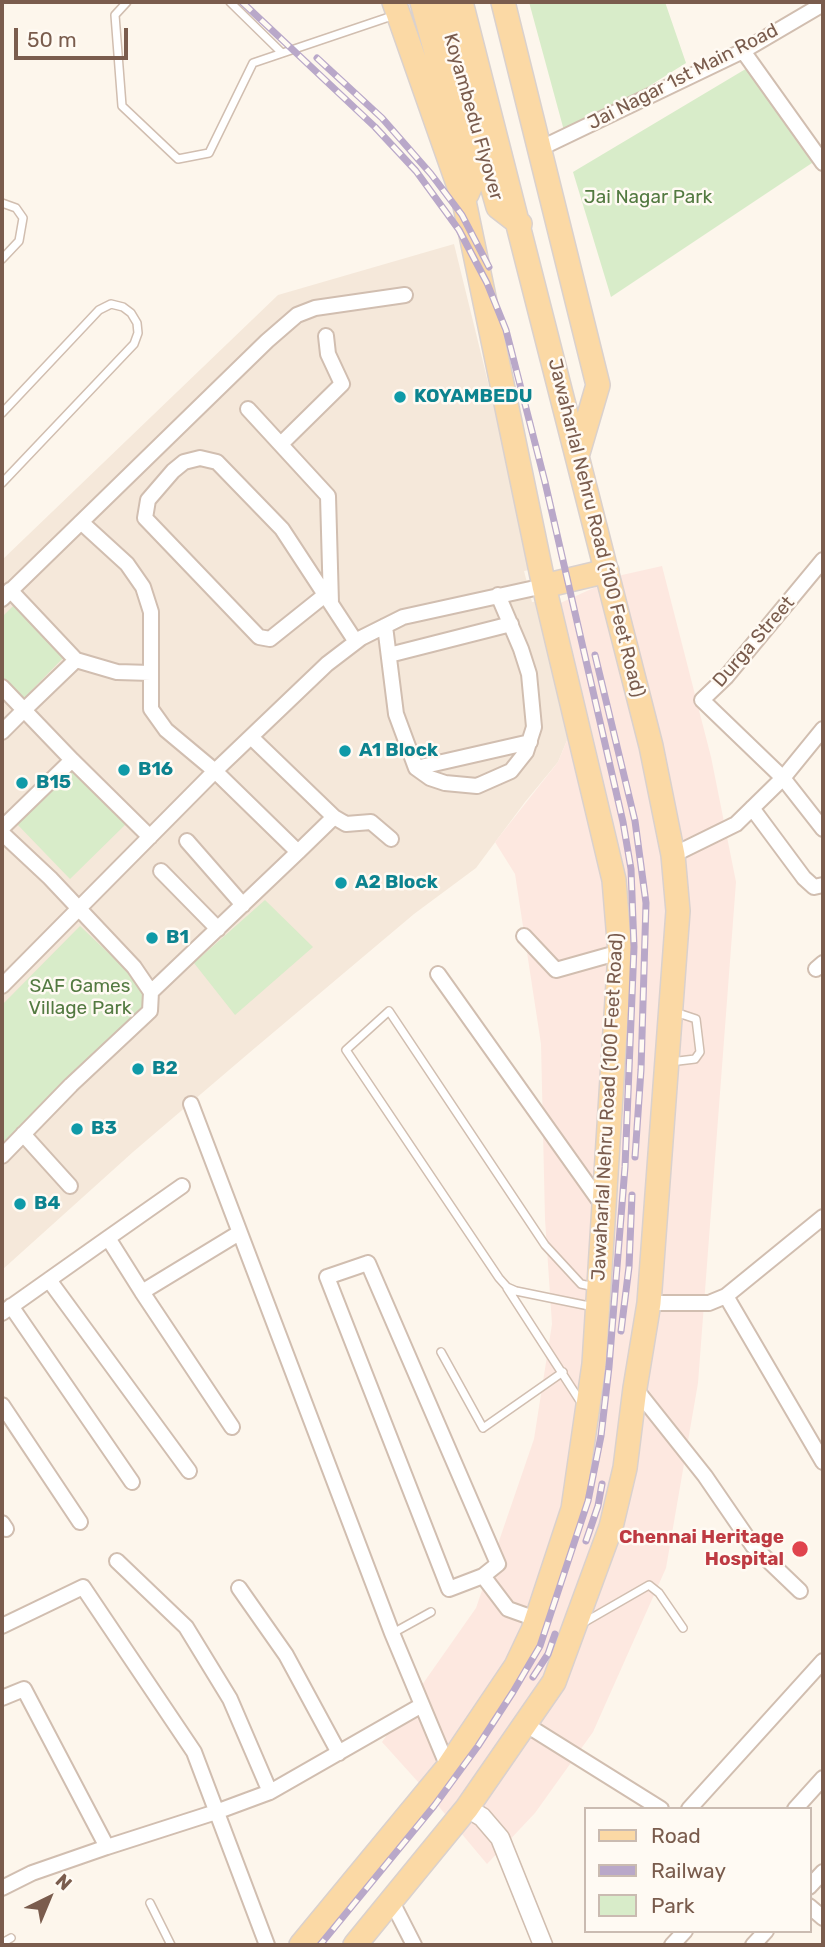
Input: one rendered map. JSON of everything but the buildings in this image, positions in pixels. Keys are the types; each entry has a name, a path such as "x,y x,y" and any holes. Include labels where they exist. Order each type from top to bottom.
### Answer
{"main road":[{"name":"Koyambedu Flyover","path":"422,2 469,170 471,185 464,201"},
{"name":"Koyambedu Flyover","path":"440,2 492,191 498,207 520,224"},
{"name":"Jawaharlal Nehru Road (100 Feet Road)","path":"358,1944 467,1808 554,1682 611,1527 625,1468 649,1303 678,911 673,855 651,746 520,224 461,2"},
{"path":"503,2 598,385 578,455"},
{"name":"Jawaharlal Nehru Road (100 Feet Road)","path":"301,1945 448,1767 516,1666 536,1619 573,1509 594,1364 620,952 614,880 544,586 464,201 396,8"},
{"path":"544,586 607,571"}],"street":[{"name":"Jai Nagar 1st Main Road","path":"541,148 743,51 812,5"},
{"path":"743,51 823,163"},
{"path":"151,673 117,672 76,660 6,594 297,315 315,309 405,295"},
{"path":"281,444 342,384 328,354 326,336"},
{"path":"248,409 328,496 328,599"},
{"path":"328,599 270,639 258,637 145,518 148,500 184,462 200,458 217,462 282,529 328,599 356,642"},
{"path":"81,522 127,564 143,587 151,612 151,709 166,730 215,771 298,852"},
{"name":"Durga Street","path":"783,778 702,700 726,677 823,561"},
{"path":"2,986 215,771 327,664 356,642 402,617 544,586"},
{"path":"385,626 396,714 416,768 430,778 445,783 477,786 511,771 530,743 534,727 529,674 498,595"},
{"path":"389,655 511,624"},
{"path":"2,732 76,660"},
{"path":"2,687 150,838"},
{"path":"673,855 736,824 783,778 823,729"},
{"path":"251,737 334,817 345,824 371,822 391,839"},
{"path":"416,768 530,743"},
{"path":"2,1156 71,1085 150,1011 151,992 134,967 2,831 72,760"},
{"path":"783,778 823,828"},
{"path":"752,808 804,878 814,887 823,885"},
{"path":"151,992 334,817"},
{"path":"187,841 243,905"},
{"path":"161,871 218,929"},
{"path":"524,936 556,970 620,952"},
{"path":"438,974 604,1207"},
{"path":"191,1104 392,1633 448,1767"},
{"path":"23,1134 70,1186"},
{"path":"132,1482 6,1310 182,1186"},
{"path":"649,1303 709,1303 726,1296 823,1217"},
{"path":"142,1292 239,1233"},
{"path":"107,1238 232,1427"},
{"path":"368,1263 498,1563 483,1576 449,1588 327,1277 368,1263"},
{"path":"49,1280 189,1471"},
{"path":"726,1296 822,1456"},
{"path":"635,1388 705,1476 753,1546 800,1591"},
{"path":"2,1405 80,1522"},
{"path":"117,1561 187,1627 230,1699 270,1792"},
{"path":"483,1576 508,1609 536,1619"},
{"path":"2,1626 83,1587 194,1752 267,1945"},
{"path":"239,1588 286,1654 339,1753"},
{"path":"691,1807 823,1661"},
{"path":"2,1698 24,1689 107,1847"},
{"path":"2,1888 32,1873 270,1792 422,1705"},
{"path":"525,1724 658,1807"},
{"path":"797,1807 823,1778"},
{"path":"467,1808 482,1817 500,1839 542,1945"},
{"path":"811,1885 823,1872"},
{"path":"392,1902 414,1945"}],"lane":[{"path":"127,2 115,15 122,106 178,159 209,153 253,63 396,8"},
{"path":"230,2 282,53"},
{"path":"2,203 16,208 23,218 19,241 2,259"},
{"path":"2,413 99,310 111,304 123,307 131,313 138,333 134,344 2,483"},
{"path":"586,1410 507,1287 346,1050 389,1011 545,1245 599,1298"},
{"path":"667,1063 695,1059 700,1052 696,1019 670,1011"},
{"path":"507,1287 516,1291 599,1298"},
{"path":"441,1352 483,1428 563,1372"},
{"path":"574,1629 649,1585 659,1593 683,1628"},
{"path":"392,1633 431,1612"},
{"path":"150,1903 171,1945"},
{"path":"2,1943 11,1938"}],"shaded area":[{"path":"454,244 534,569 524,571 532,602 543,601 570,733 558,762 476,868 414,914 249,1053 133,1152 2,1270 2,560 278,295"},
{"path":"662,566 711,757 736,882 698,1383 666,1568 593,1732 535,1813 487,1864 382,1742 476,1608 534,1439 552,1324 545,1219 541,1044 515,874 495,842 558,762 570,733 545,610 622,575"}],"green space":[{"path":"529,2 665,2 686,63 566,138"},
{"name":"Jai Nagar Park","path":"749,67 818,159 611,297 573,172"},
{"path":"14,605 65,656 23,699 2,676 2,617"},
{"path":"73,768 127,823 70,879 16,823"},
{"path":"265,900 313,947 235,1015 194,963"},
{"name":"SAF Games Village Park","path":"80,926 120,964 152,1001 2,1145 2,1005"}],"railway":[{"path":"242,2 375,127 416,171 459,230 487,283 506,330 545,482 623,822 631,869 634,947 625,1167 609,1367 601,1436 588,1501 540,1646 513,1692 434,1806 320,1945"},
{"path":"317,58 382,118 431,174 462,215 489,267"},
{"path":"595,655 635,821 646,903 641,1070 635,1157"},
{"path":"621,1331 629,1267 632,1195"},
{"path":"586,1541 602,1484"},
{"path":"533,1677 548,1654 555,1634"}],"place":[{"name":"KOYAMBEDU","path":"400,397"},
{"name":"A1 Block","path":"345,751"},
{"name":"B16","path":"124,770"},
{"name":"B15","path":"22,783"},
{"name":"A2 Block","path":"341,883"},
{"name":"B1","path":"152,938"},
{"name":"B2","path":"138,1069"},
{"name":"B3","path":"77,1129"},
{"name":"B4","path":"20,1204"},
{"name":"Chennai Heritage Hospital","path":"800,1549"}]}
